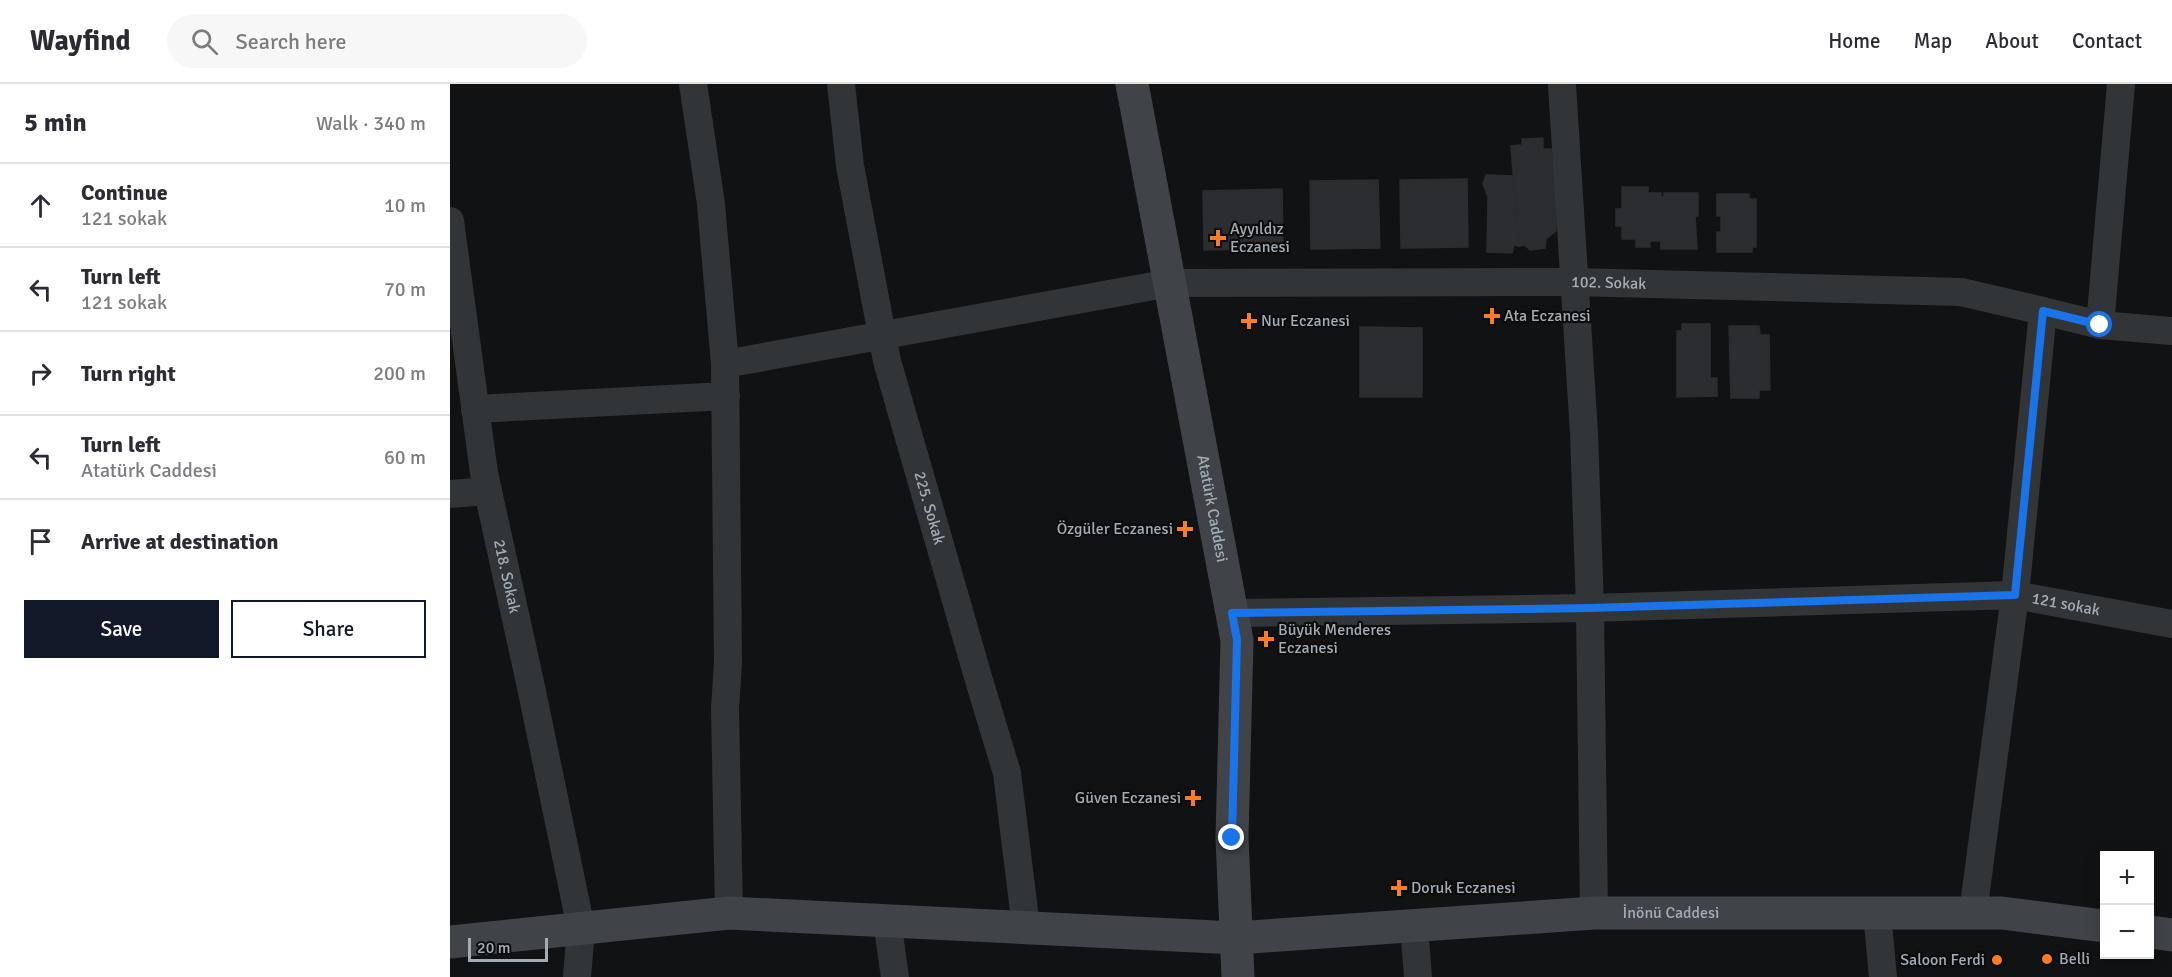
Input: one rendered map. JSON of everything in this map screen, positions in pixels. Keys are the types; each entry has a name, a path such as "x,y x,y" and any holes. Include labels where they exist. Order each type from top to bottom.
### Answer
{"main road":[{"name":"Atatürk Caddesi","path":"1132,84 1237,640 1232,838 1238,977"},
{"name":"İnönü Caddesi","path":"450,942 729,913 1236,938 1594,913 2002,913 2100,925"},
{"path":"2154,933 2172,935"}],"street":[{"path":"693,84 711,204 725,364 728,663 725,708 729,913"},
{"name":"225. Sokak","path":"841,84 850,166 890,372 1007,773 1026,927"},
{"path":"2100,325 2121,84"},
{"path":"1562,85 1584,433 1590,608 1594,913"},
{"name":"218. Sokak","path":"450,221 488,491 581,928 577,977"},
{"name":"102. Sokak","path":"725,364 1170,283 1574,282 1961,292 2043,311"},
{"path":"2043,311 2100,325 2172,331"},
{"name":"121 sokak","path":"2043,311 2015,595 2172,624"},
{"path":"475,409 726,396"},
{"path":"450,494 488,491"},
{"path":"1232,613 1590,608 2015,595 1974,913"},
{"path":"1877,913 1883,977"},
{"path":"887,921 895,977"},
{"path":"1414,926 1418,977"}],"building":[{"path":"1543,138 1543,149 1551,149 1557,170 1560,215 1556,214 1556,231 1546,239 1545,248 1530,250 1525,245 1519,246 1511,146 1522,145 1522,139"},
{"path":"1486,175 1513,176 1519,246 1514,245 1512,253 1487,252 1488,197 1483,184"},
{"path":"1467,179 1468,247 1401,248 1400,180"},
{"path":"1378,180 1380,248 1311,249 1310,181"},
{"path":"1622,187 1648,187 1648,193 1661,193 1661,241 1650,241 1650,247 1636,247 1636,239 1622,239 1622,226 1616,226 1616,209 1622,209"},
{"path":"1282,189 1283,248 1204,250 1203,191"},
{"path":"1664,193 1698,193 1698,216 1695,216 1697,249 1661,249 1661,197 1664,197"},
{"path":"1717,194 1749,194 1749,199 1756,199 1756,247 1752,247 1752,252 1717,252 1717,232 1721,232 1721,216 1717,216"},
{"path":"1682,324 1710,324 1710,378 1717,378 1717,396 1677,397 1677,331 1682,331"},
{"path":"1729,326 1759,326 1760,335 1769,335 1770,390 1759,390 1759,398 1731,398"},
{"path":"1360,327 1422,328 1422,397 1360,397"}],"place":[{"name":"Ayyıldız Eczanesi","path":"1218,238"},
{"name":"Ata Eczanesi","path":"1492,316"},
{"name":"Nur Eczanesi","path":"1249,321"},
{"name":"Özgüler Eczanesi","path":"1185,529"},
{"name":"Büyük Menderes Eczanesi","path":"1266,639"},
{"name":"Güven Eczanesi","path":"1193,798"},
{"name":"Doruk Eczanesi","path":"1399,888"},
{"name":"Belli","path":"2047,959"},
{"name":"Saloon Ferdi","path":"1997,960"}],"route":[{"path":"1232,838 1237,640 1232,613 1590,608 2015,595 2043,311 2100,325"}]}
